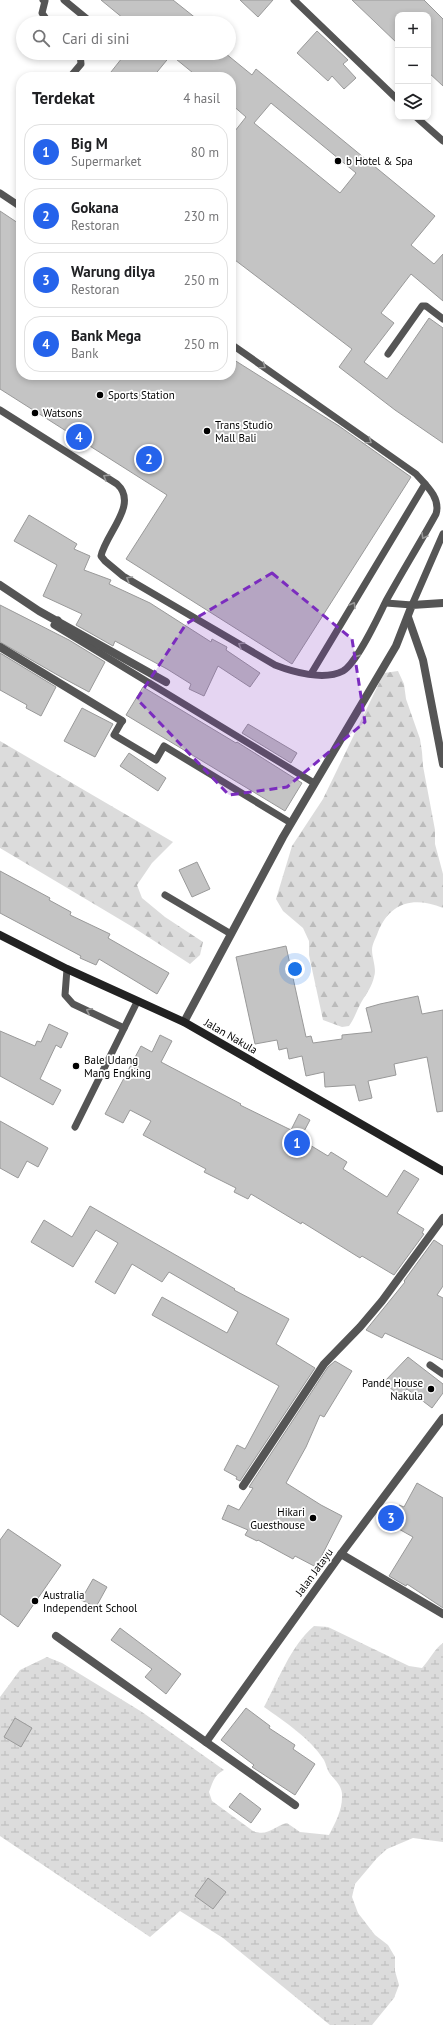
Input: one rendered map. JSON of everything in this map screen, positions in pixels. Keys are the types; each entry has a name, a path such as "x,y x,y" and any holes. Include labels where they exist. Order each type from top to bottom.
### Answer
{"main road":[{"name":"Jalan Nakula","path":"0,935 67,969 184,1022 443,1171"}],"street":[{"path":"0,585 166,682"},
{"path":"184,1022 291,823 396,646 412,605 443,603"},
{"path":"408,617 423,660 443,764"},
{"path":"0,647 122,721"},
{"path":"243,1486 324,1364 382,1301 443,1218"},
{"name":"Jalan Jatayu","path":"206,1742 341,1554 443,1418"},
{"path":"341,1554 443,1614"},
{"path":"56,1636 295,1805"}],"lane":[{"path":"44,16 42,13 45,0"},
{"path":"64,0 83,16"},
{"path":"294,0 395,97"},
{"path":"74,72 80,64 80,60"},
{"path":"419,120 443,141"},
{"path":"0,193 16,204"},
{"path":"388,354 422,306 426,306 443,319"},
{"path":"0,410 117,484 123,490 126,497 122,512 103,547 101,556 105,562 123,576 275,665 292,672 311,674 330,674 342,671 349,666 376,622 436,514 438,504 425,484 416,474 236,348"},
{"path":"311,674 425,484"},
{"path":"386,603 412,605 443,534"},
{"path":"58,620 54,625 314,783"},
{"path":"122,721 114,735 156,760 164,746 291,823"},
{"path":"165,895 231,934"},
{"path":"67,969 64,995 73,1004 124,1028"},
{"path":"75,1127 137,1002"},
{"path":"430,1365 443,1374"}],"highlighted area":[{"path":"272,573 352,639 365,722 287,787 229,795 137,699 186,624"}],"green space":[{"path":"398,671 404,684 406,699 420,739 423,766 435,830 435,844 443,874 443,908 422,902 413,902 396,908 389,914 378,932 372,950 375,974 372,983 349,1026 342,1027 323,1020 309,955 309,941 303,928 283,911 276,899 292,846 323,799 384,673"},
{"path":"0,741 173,842 152,863 137,885 142,898 165,917 203,942 200,955 190,964 131,926 0,848"},
{"path":"314,1626 328,1627 409,1666 422,1668 437,1648 443,1643 443,1842 413,1838 387,1849 377,1858 355,1884 352,1897 358,1913 375,1935 388,1945 395,1957 395,1971 399,1985 394,1998 372,2025 330,2025 223,1938 180,1911 150,1937 0,1836 0,1697 20,1670 47,1657 62,1663 142,1712 224,1770 214,1779 209,1792 212,1801 253,1831 263,1833 287,1823 300,1832 329,1835 341,1807 342,1793 340,1787 329,1772 324,1760 312,1745 297,1731 264,1707 292,1653"}],"building":[{"path":"101,0 173,0 193,16 120,16"},
{"path":"240,0 273,0 258,17"},
{"path":"352,0 424,0 443,19 443,86 431,75 431,12 395,12 395,41"},
{"path":"317,31 348,60 343,64 356,78 344,89 332,76 328,81 297,53"},
{"path":"120,60 167,60 157,72 111,72"},
{"path":"177,60 234,60 252,75 256,69 435,216 411,245 434,264 443,254 443,301 411,274 381,313 394,323 364,362 387,379 429,318 443,328 443,443 395,410 339,367 352,349 236,261 236,130 246,117 236,108 236,72 192,72","holes":["271,103 356,173 340,193 254,123"]},
{"name":"Trans Studio Mall Bali","path":"0,211 16,222 16,380 236,380 236,361 339,426 411,477 292,664 126,559 167,495 0,389"},
{"path":"29,515 77,544 74,549 90,556 84,570 111,580 109,584 150,603 211,642 212,639 227,647 226,650 260,673 250,687 218,666 204,696 189,689 191,684 167,669 115,641 113,646 76,625 82,614 43,596 57,565 14,541"},
{"path":"0,605 69,640 105,662 89,692 0,642"},
{"path":"0,653 56,687 41,716 26,708 27,705 0,690"},
{"path":"143,687 236,743 237,742 302,783 285,811 126,715"},
{"path":"82,708 113,724 95,757 64,741"},
{"path":"248,724 297,753 291,763 242,733"},
{"path":"129,753 166,778 158,791 120,766"},
{"path":"197,862 210,889 192,897 179,870"},
{"path":"0,871 50,898 49,900 71,912 70,915 110,934 108,938 169,973 157,994 99,959 96,965 80,958 81,956 0,913"},
{"path":"286,946 306,1037 311,1036 313,1043 342,1039 342,1035 372,1032 366,1008 380,1004 418,996 422,1014 443,1010 443,1111 437,1112 427,1057 394,1064 396,1075 368,1081 372,1098 359,1101 355,1085 325,1087 324,1072 306,1076 302,1056 289,1059 287,1048 279,1050 277,1040 255,1044 236,957"},
{"path":"49,1024 68,1033 61,1048 56,1045 40,1079 61,1090 53,1105 0,1076 0,1031 35,1046 37,1041 41,1042"},
{"path":"160,1035 172,1041 161,1062 241,1104 240,1105 291,1130 299,1114 310,1120 300,1139 328,1156 331,1152 347,1162 343,1169 387,1197 404,1170 419,1179 397,1213 424,1229 422,1233 424,1234 394,1275 362,1256 360,1258 302,1222 301,1224 251,1194 248,1199 234,1192 236,1188 204,1172 206,1169 143,1135 151,1121 130,1110 123,1123 105,1114 141,1046 152,1052"},
{"path":"0,1121 48,1148 38,1167 27,1161 18,1178 0,1168"},
{"path":"90,1206 235,1289 234,1290 289,1319 276,1344 315,1368 240,1481 236,1479 237,1477 224,1470 237,1445 245,1449 279,1386 152,1315 162,1297 227,1333 238,1312 169,1272 162,1282 132,1264 115,1294 95,1282 118,1243 96,1230 73,1267 31,1242 44,1220 72,1237"},
{"path":"434,1240 443,1246 443,1286 437,1295 443,1298 443,1360 385,1333 382,1338 366,1330 405,1282 404,1281"},
{"path":"408,1357 443,1384 443,1393 432,1408 407,1389 399,1396 384,1382"},
{"path":"335,1361 352,1371 324,1417 320,1415 306,1447 286,1483 342,1516 316,1567 295,1556 293,1559 258,1540 257,1541 245,1535 248,1530 222,1519 228,1505 239,1510 253,1488 249,1487 328,1367"},
{"path":"417,1483 443,1498 443,1608 407,1584 406,1586 389,1576 413,1537 381,1519 388,1508 395,1512 399,1505 404,1507"},
{"path":"8,1529 61,1565 18,1627 0,1614 0,1540"},
{"path":"93,1579 107,1587 96,1607 81,1600"},
{"path":"120,1628 181,1674 166,1694 145,1677 152,1669 111,1640"},
{"path":"246,1708 270,1726 269,1728 295,1745 293,1749 315,1764 295,1795 252,1767 254,1765 221,1740"},
{"path":"15,1718 32,1728 21,1747 4,1737"},
{"path":"240,1793 261,1809 251,1823 229,1807"},
{"path":"208,1878 226,1892 213,1909 195,1896"}],"place":[{"name":"b Hotel & Spa","path":"338,161"},
{"name":"Sports Station","path":"100,395"},
{"name":"Watsons","path":"35,413"},
{"name":"Trans Studio Mall Bali","path":"207,431"},
{"name":"Bank Mega","path":"79,437"},
{"name":"Gokana","path":"149,459"},
{"name":"Bale Udang Mang Engking","path":"76,1066"},
{"name":"Big M","path":"297,1143"},
{"name":"Pande House Nakula","path":"431,1389"},
{"name":"Hikari Guesthouse","path":"313,1518"},
{"name":"Warung dilya","path":"391,1518"},
{"name":"Australia Independent School","path":"35,1601"}]}
